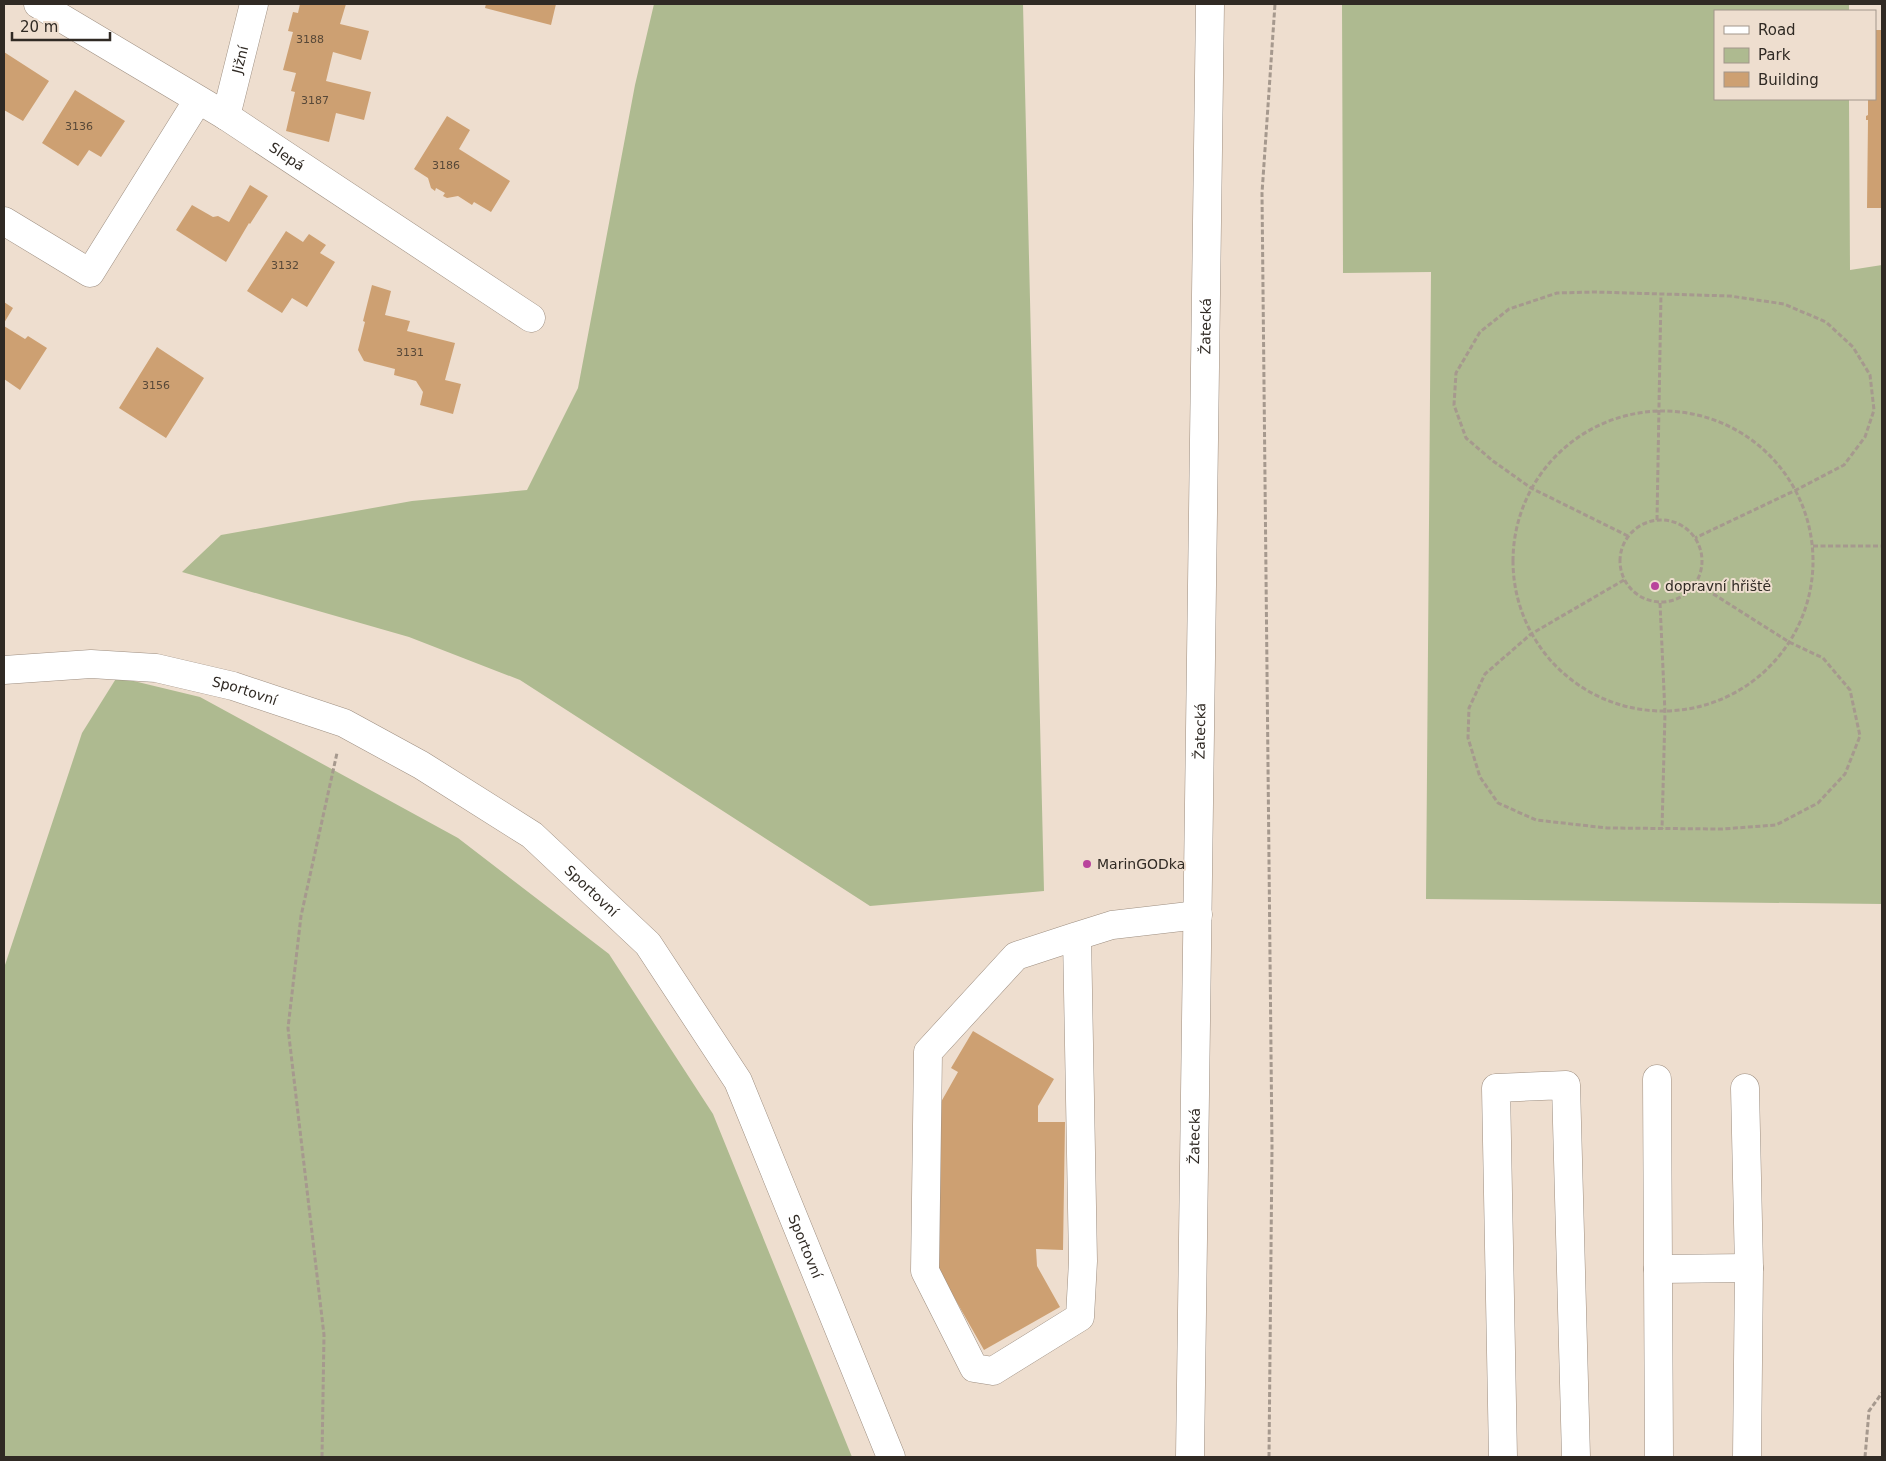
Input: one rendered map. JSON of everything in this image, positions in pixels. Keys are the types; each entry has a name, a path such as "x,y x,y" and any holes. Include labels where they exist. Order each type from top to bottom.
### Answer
{"street":[{"name":"Slepá","path":"38,4 226,116 531,318"},
{"name":"Jižní","path":"226,116 254,4"},
{"name":"Žatecká","path":"1190,1457 1210,4"},
{"path":"4,221 90,273 198,100"},
{"name":"Sportovní","path":"4,670 90,664 156,668 233,686 344,723 422,765 532,835 648,944 738,1081 891,1457"},
{"path":"1077,936 1083,1261 1080,1318 994,1372 974,1368 925,1271 928,1052 1016,956 1077,936 1112,925 1198,915"},
{"path":"1657,1079 1658,1457"},
{"path":"1503,1457 1496,1088 1566,1085 1576,1457"},
{"path":"1745,1088 1748,1268 1748,1457"},
{"path":"1658,1268 1748,1268"}],"path":[{"path":"1269,1457 1272,1147 1262,193 1275,4"},
{"path":"1628,536 1531,488 1493,461 1466,438 1454,405 1456,373 1480,332 1509,309 1557,293 1661,293 1730,296 1784,304 1826,322 1853,347 1870,375 1874,410 1865,438 1844,465 1695,538"},
{"path":"1657,520 1661,293"},
{"path":"1660,410 1701,415 1740,431 1772,456 1796,490 1807,517 1813,546 1812,579 1805,612 1789,642 1767,669 1739,690 1707,704 1664,713 1630,707 1591,693 1557,668 1531,634 1517,599 1512,561 1517,523 1531,488 1555,456 1585,432 1621,416 1660,410"},
{"path":"1657,520 1672,521 1684,528 1695,538 1700,548 1702,560 1696,583 1686,594 1674,600 1660,603 1638,596 1630,589 1620,569 1619,557 1628,536 1646,522 1657,520"},
{"path":"1813,546 1882,546"},
{"path":"1624,580 1531,634 1485,674 1468,708 1468,738 1480,777 1498,803 1536,820 1607,828 1662,829 1722,829 1776,825 1818,804 1845,774 1860,736 1850,690 1823,658 1789,642 1696,583"},
{"path":"1660,603 1664,713 1662,829"},
{"path":"322,1457 324,1335 288,1028 301,916 344,723"},
{"path":"1866,1457 1869,1411 1882,1393"}],"green space":[{"path":"654,4 1023,4 1044,891 870,906 520,680 409,637 182,572 221,535 412,501 527,490 578,388 635,85"},
{"name":"dopravní hřiště","path":"1342,4 1849,4 1849,10 1714,10 1714,100 1849,100 1850,270 1882,265 1882,904 1426,899 1431,272 1343,273"},
{"path":"117,677 200,697 458,838 609,954 713,1114 852,1457 4,1457 4,968 82,733"}],"building":[{"path":"300,4 346,4 340,24 369,31 361,60 333,52 326,81 371,92 364,120 336,113 329,142 286,131 295,92 291,91 296,73 283,70 293,32 288,31 293,12 298,13"},
{"path":"486,4 556,4 551,25 485,8"},
{"path":"1876,30 1882,30 1882,208 1867,208 1868,120 1866,120 1866,116 1868,115 1868,100 1876,100"},
{"path":"4,52 49,81 23,121 4,110"},
{"path":"75,90 125,121 101,157 89,150 78,166 42,143"},
{"path":"447,116 470,130 459,149 510,181 491,212 474,202 472,205 458,196 447,198 443,196 445,193 436,188 435,191 431,188 428,178 414,169"},
{"path":"250,185 268,196 249,223 226,262 176,230 192,205 213,217 218,216 229,222"},
{"path":"286,231 303,242 309,234 326,245 320,253 335,262 307,307 292,298 282,313 247,291"},
{"path":"372,285 391,291 385,315 410,321 407,331 455,343 445,380 461,384 453,414 420,405 423,392 416,381 394,375 395,369 364,361 358,350"},
{"path":"4,302 13,308 4,323"},
{"path":"4,326 25,339 28,336 47,348 20,390 4,379"},
{"path":"157,347 204,378 166,438 119,408"},
{"path":"973,1031 1054,1079 1038,1106 1038,1122 1065,1122 1063,1250 1036,1249 1037,1266 1060,1307 984,1350 938,1269 941,1102 958,1072 951,1068"}],"place":[{"name":"dopravní hřiště","path":"1655,586"},
{"name":"MarinGODka","path":"1087,864"}]}
